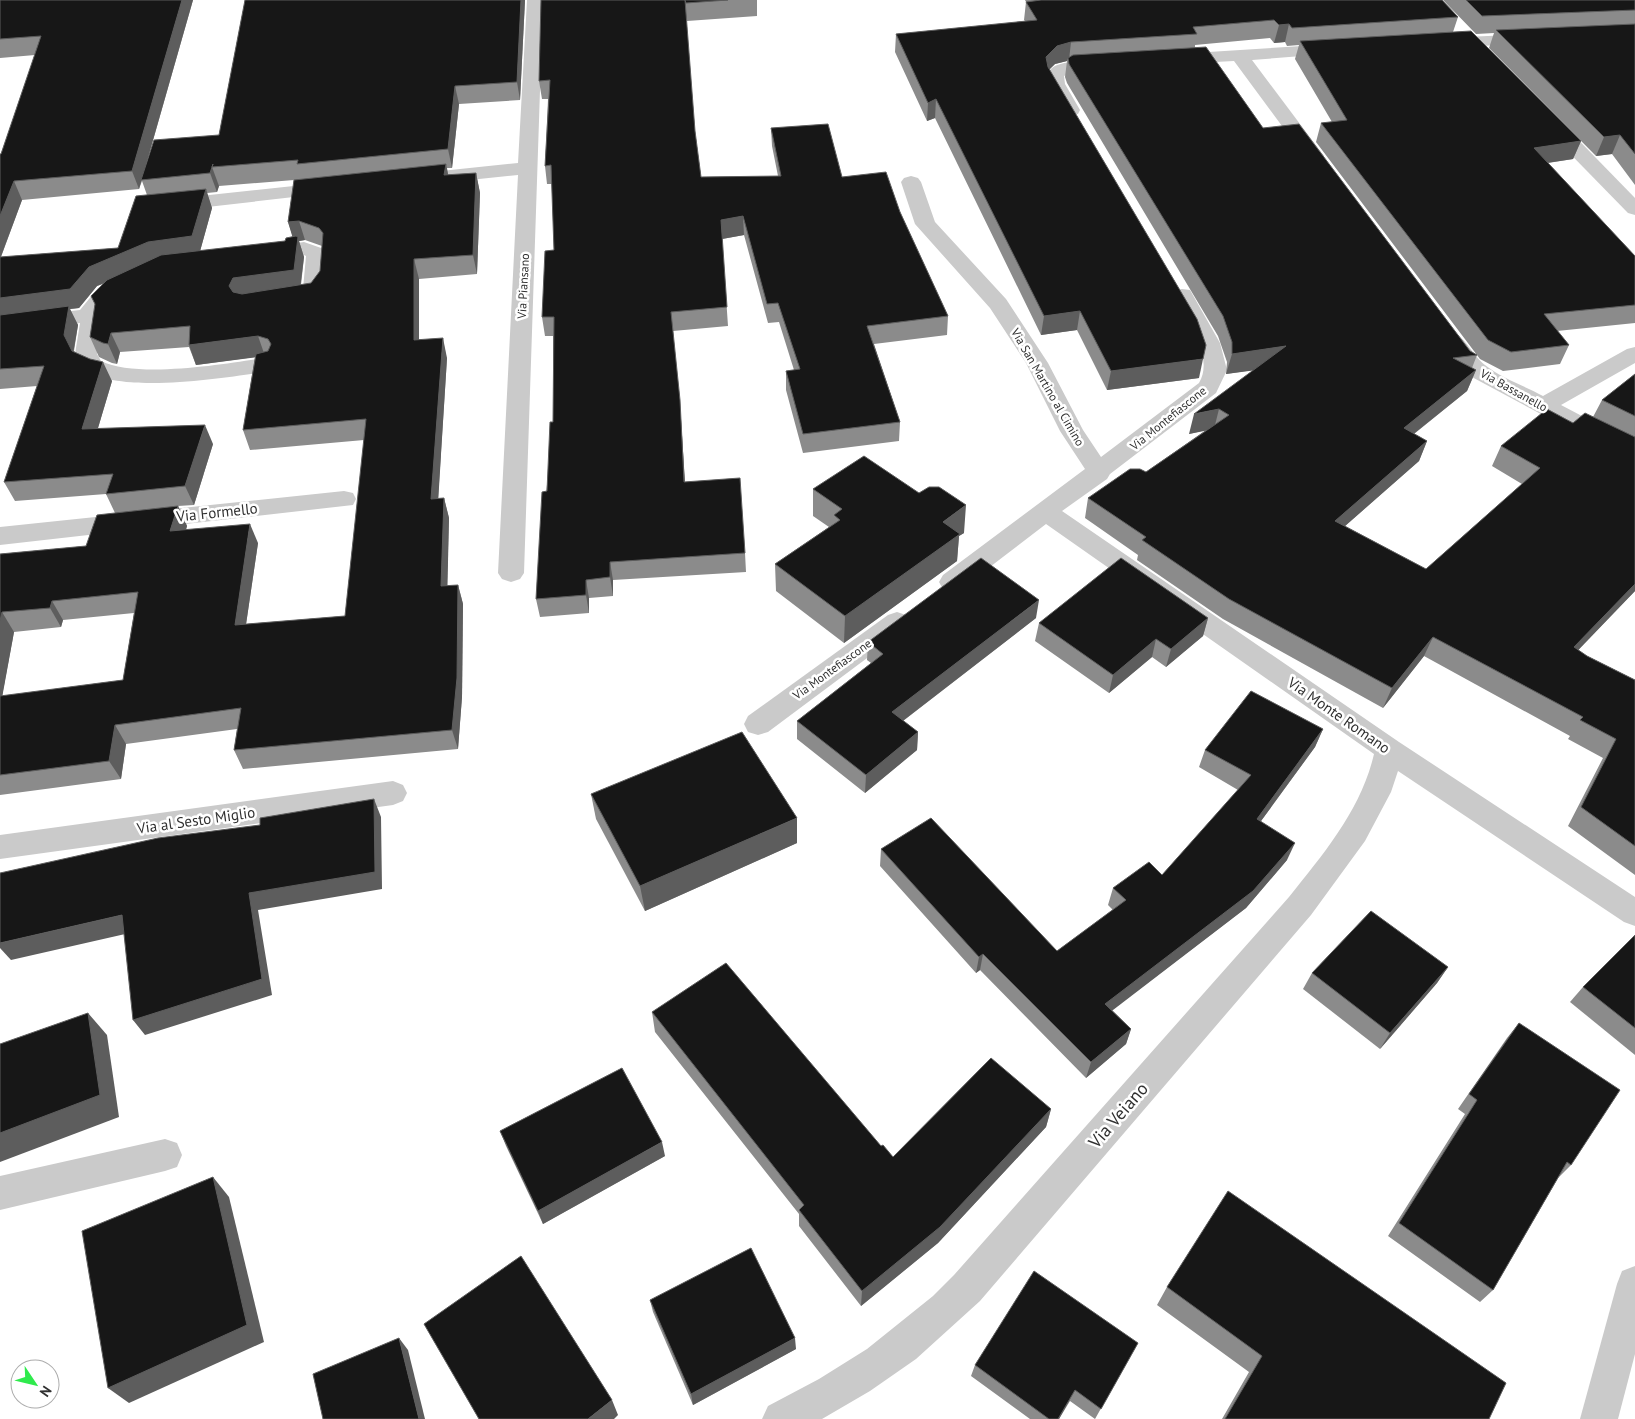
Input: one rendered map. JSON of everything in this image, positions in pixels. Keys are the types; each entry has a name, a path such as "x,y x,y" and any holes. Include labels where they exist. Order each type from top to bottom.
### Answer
{"street":[{"name":"Via Piansano","path":"511,573 535,0"},
{"path":"1423,44 1548,38"},
{"path":"1154,61 1355,48"},
{"path":"1239,55 1328,174"},
{"path":"1080,127 1056,84 1055,74 1068,67 1126,63"},
{"path":"1540,111 1635,209"},
{"path":"420,179 529,168"},
{"name":"Via San Martino al Cimino","path":"911,182 925,224 998,304 1036,363 1072,431 1098,473"},
{"path":"155,206 352,186"},
{"path":"239,256 304,248 317,253 313,291 309,296 267,303"},
{"path":"0,326 87,316 106,293 144,274"},
{"name":"Via Montefiascone","path":"934,595 1201,394 1214,378 1215,363 1205,337 1169,275"},
{"path":"87,316 91,324 85,355 88,361 99,369 133,375 168,377 265,365"},
{"name":"Via Bassanello","path":"1435,318 1474,368 1635,454"},
{"path":"1543,406 1635,354"},
{"name":"Via Formello","path":"0,536 344,499"},
{"name":"Via Monte Romano","path":"1046,512 1389,750 1635,913"},
{"name":"Via Montefiascone","path":"758,724 910,612"},
{"name":"Via Veiano","path":"781,1419 818,1402 890,1357 942,1315 967,1288 1300,906 1344,846 1373,799 1384,775 1389,750"},
{"name":"Via al Sesto Miglio","path":"0,847 392,794"},
{"path":"0,1193 166,1155"},
{"path":"1599,1419 1635,1284"}],"building":[{"path":"0,0 182,0 132,171 14,181 0,216 0,154 41,36 0,39"},
{"path":"245,0 521,0 517,82 455,86 448,149 297,164 298,160 212,167 210,173 141,180 154,140 219,135"},
{"path":"541,0 685,0 695,131 701,177 781,176 771,128 828,124 842,177 886,172 900,212 948,316 867,326 900,422 803,434 786,371 800,369 778,303 767,304 743,216 721,220 727,307 671,312 680,400 684,482 740,478 745,553 610,562 610,577 586,580 586,595 536,599 542,492 547,491 550,422 553,422 554,317 542,317 545,251 554,250 551,165 545,166 550,80 539,81"},
{"path":"685,0 728,0 686,3"},
{"path":"1041,0 1442,0 1458,17 1292,28 1289,24 1279,25 1274,20 1193,27 1197,34 1071,42 1057,46 1046,57 1048,67 1197,319 1206,345 1203,359 1111,371 1080,311 1044,316 936,99 928,103 896,34 1037,20 1026,2"},
{"path":"1466,0 1635,0 1635,10 1482,16"},
{"path":"1635,24 1635,154 1620,135 1604,137 1496,30"},
{"path":"1471,31 1581,141 1534,148 1635,256 1635,305 1544,314 1569,345 1511,352 1488,340 1321,123 1347,120 1300,41"},
{"path":"1206,47 1263,128 1299,124 1470,351 1477,355 1453,358 1476,370 1404,428 1427,441 1335,521 1426,569 1540,468 1501,446 1547,409 1573,423 1585,413 1635,437 1635,584 1574,647 1587,656 1635,680 1635,846 1581,807 1616,739 1580,720 1583,717 1433,637 1392,688 1229,599 1142,540 1146,537 1088,498 1130,469 1140,469 1146,472 1229,415 1219,409 1194,414 1286,346 1232,354 1232,342 1223,316 1069,64 1068,58 1073,55"},
{"path":"446,164 444,175 476,173 473,255 414,259 414,340 443,338 431,499 444,498 441,586 458,585 457,678 452,730 234,750 241,708 115,725 109,761 0,775 0,696 123,680 138,592 52,601 50,608 2,612 0,621 0,554 86,546 97,515 178,506 170,531 250,524 235,625 345,616 366,419 243,430 256,354 268,351 271,344 268,339 258,336 189,345 190,326 111,333 108,344 103,343 90,337 95,304 91,296 107,280 161,255 285,241 286,238 296,236 298,237 294,270 233,278 229,286 233,292 242,294 311,283 320,271 323,233 319,228 299,221 288,222 294,180"},
{"path":"206,189 192,236 148,242 89,267 70,289 0,298 0,257 118,248 136,196"},
{"path":"69,306 64,335 72,351 90,359 103,362 82,429 205,425 185,486 106,494 113,474 4,482 44,366 0,369 0,315"},
{"path":"1635,374 1635,416 1602,400"},
{"path":"864,456 919,493 929,487 939,487 966,505 943,522 960,534 845,616 775,564 840,520 834,515 842,509 813,489"},
{"path":"981,558 1039,600 892,712 918,732 866,775 797,721 883,654 868,642"},
{"path":"1121,558 1208,618 1171,649 1156,639 1113,675 1039,623"},
{"path":"1251,691 1323,729 1257,819 1295,843 1253,891 1105,1004 1131,1029 1091,1062 983,954 979,957 881,849 931,818 1057,951 1126,900 1113,888 1149,862 1162,875 1251,775 1205,750"},
{"path":"742,732 797,818 640,886 591,794"},
{"path":"374,799 375,872 249,893 262,979 133,1020 122,915 0,943 0,873 158,838 260,825 260,818"},
{"path":"1371,911 1448,967 1390,1033 1312,973"},
{"path":"1635,935 1635,1028 1583,987"},
{"path":"726,963 881,1146 883,1145 893,1157 991,1058 1051,1109 940,1227 862,1291 799,1210 804,1205 652,1012"},
{"path":"88,1013 100,1095 0,1133 0,1044"},
{"path":"1519,1023 1620,1090 1571,1165 1567,1162 1493,1290 1399,1223 1477,1100 1469,1094"},
{"path":"622,1068 662,1142 538,1211 500,1131"},
{"path":"213,1177 247,1325 108,1388 82,1231"},
{"path":"1228,1191 1506,1383 1489,1419 1225,1419 1262,1356 1167,1287"},
{"path":"751,1248 795,1338 691,1394 650,1300"},
{"path":"521,1256 612,1400 588,1419 479,1419 424,1324"},
{"path":"1034,1271 1138,1343 1101,1409 1075,1390 1058,1419 1049,1419 975,1365"},
{"path":"399,1338 419,1419 323,1419 313,1374"}]}
